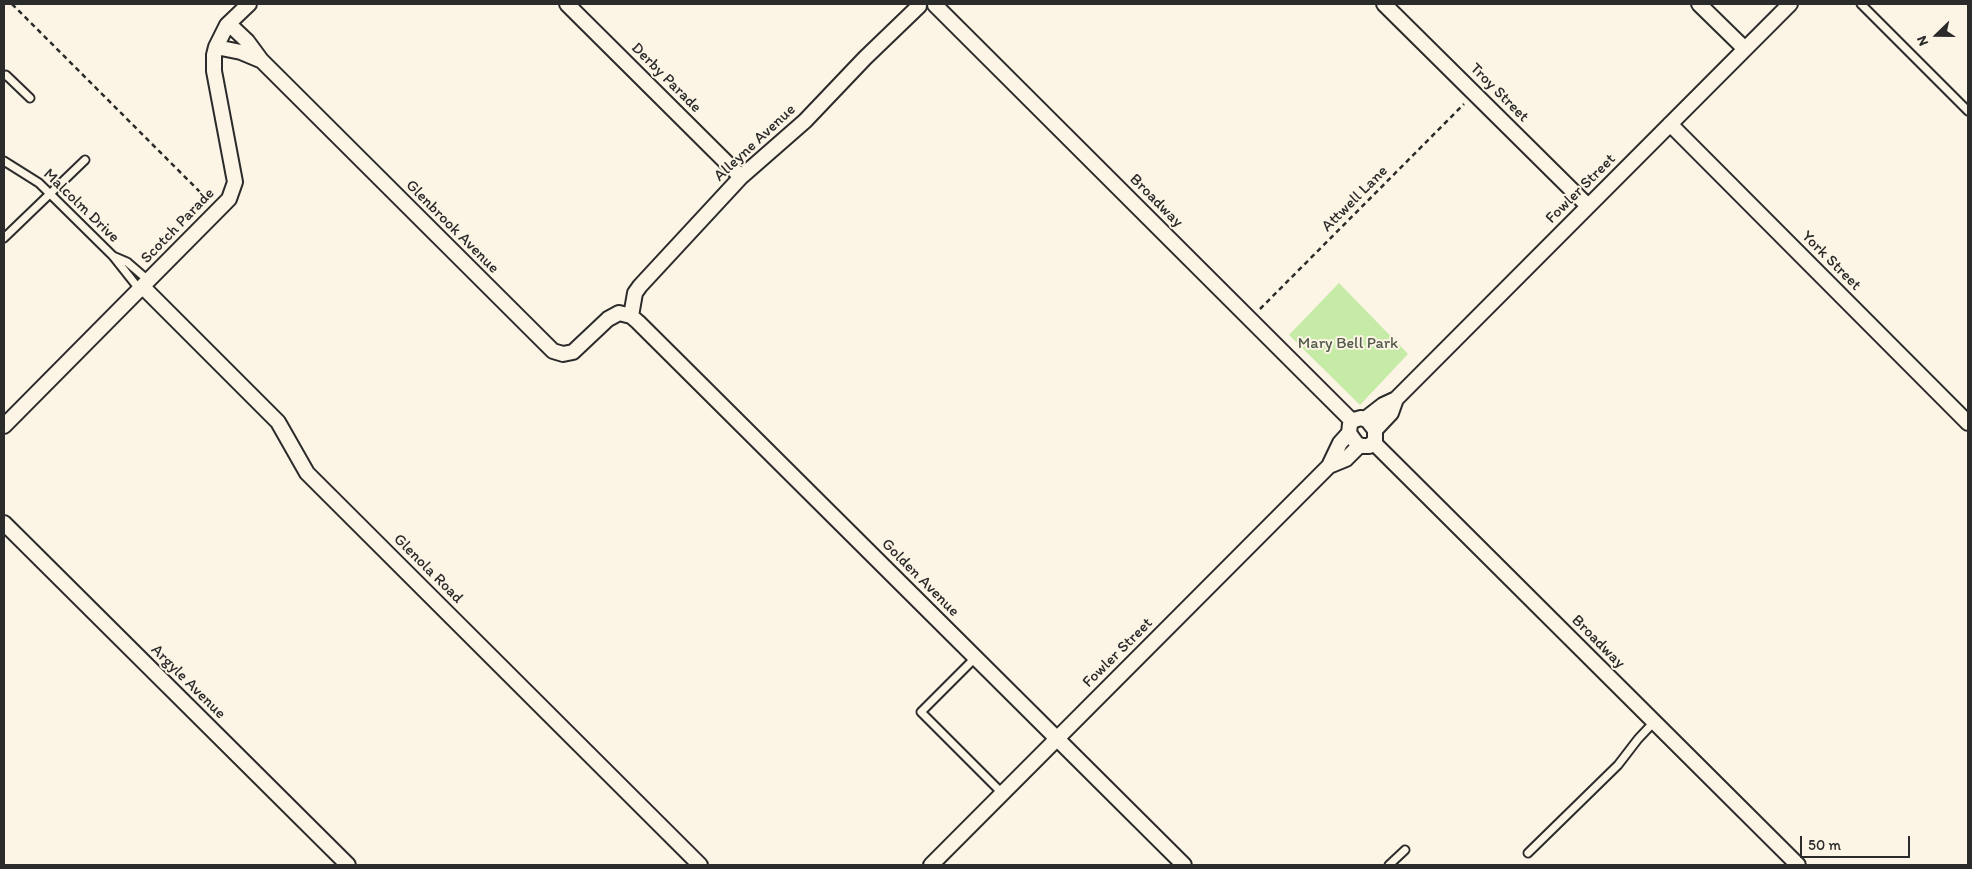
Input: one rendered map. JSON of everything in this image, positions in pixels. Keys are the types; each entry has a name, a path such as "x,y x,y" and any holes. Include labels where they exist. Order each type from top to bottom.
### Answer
{"street":[{"name":"Scotch Parade","path":"4,426 229,199 235,182 214,71 214,55 216,47 229,24 249,4"},
{"name":"Derby Parade","path":"567,4 741,178"},
{"name":"Troy Street","path":"1384,4 1588,206"},
{"path":"1699,4 1745,49"},
{"name":"Fowler Street","path":"931,865 1329,466 1340,443 1355,424 1383,405 1396,399 1790,4"},
{"name":"Alleyne Avenue","path":"631,316 635,293 640,286 741,178 806,121 918,5"},
{"path":"918,5 925,9 935,5"},
{"name":"Broadway","path":"935,5 1355,424"},
{"name":"Glenbrook Avenue","path":"229,24 247,41 261,60 553,351 563,354 573,352 614,315 619,313 631,316"},
{"name":"Glenbrook Avenue","path":"216,47 241,52 261,60"},
{"name":"York Street","path":"1670,124 1968,423"},
{"name":"Glenola Road","path":"144,286 278,422 307,473 700,865"},
{"name":"Golden Avenue","path":"631,316 1184,865"},
{"name":"Fowler Street","path":"1375,436 1390,413 1396,399"},
{"path":"1355,424 1372,424 1375,436 1366,446 1359,446 1350,438 1355,424"},
{"name":"Broadway","path":"1375,436 1654,722 1798,865"},
{"name":"Fowler Street","path":"1329,466 1346,460 1359,446"},
{"name":"Argyle Avenue","path":"4,523 348,865"}],"lane":[{"path":"1861,4 1968,111"},
{"path":"4,76 6,75 30,98"},
{"path":"4,238 85,160"},
{"name":"Malcolm Drive","path":"4,161 34,178 113,256 124,272 144,286"},
{"name":"Malcolm Drive","path":"113,256 127,262 144,286"},
{"path":"975,658 921,712 1003,794"},
{"path":"1528,853 1618,765 1654,722"},
{"path":"1389,865 1405,850"}],"path":[{"path":"12,4 219,211"},
{"name":"Attwell Lane","path":"1251,320 1475,94"}],"green space":[{"name":"Mary Bell Park","path":"1339,283 1408,354 1360,405 1289,335"}]}
